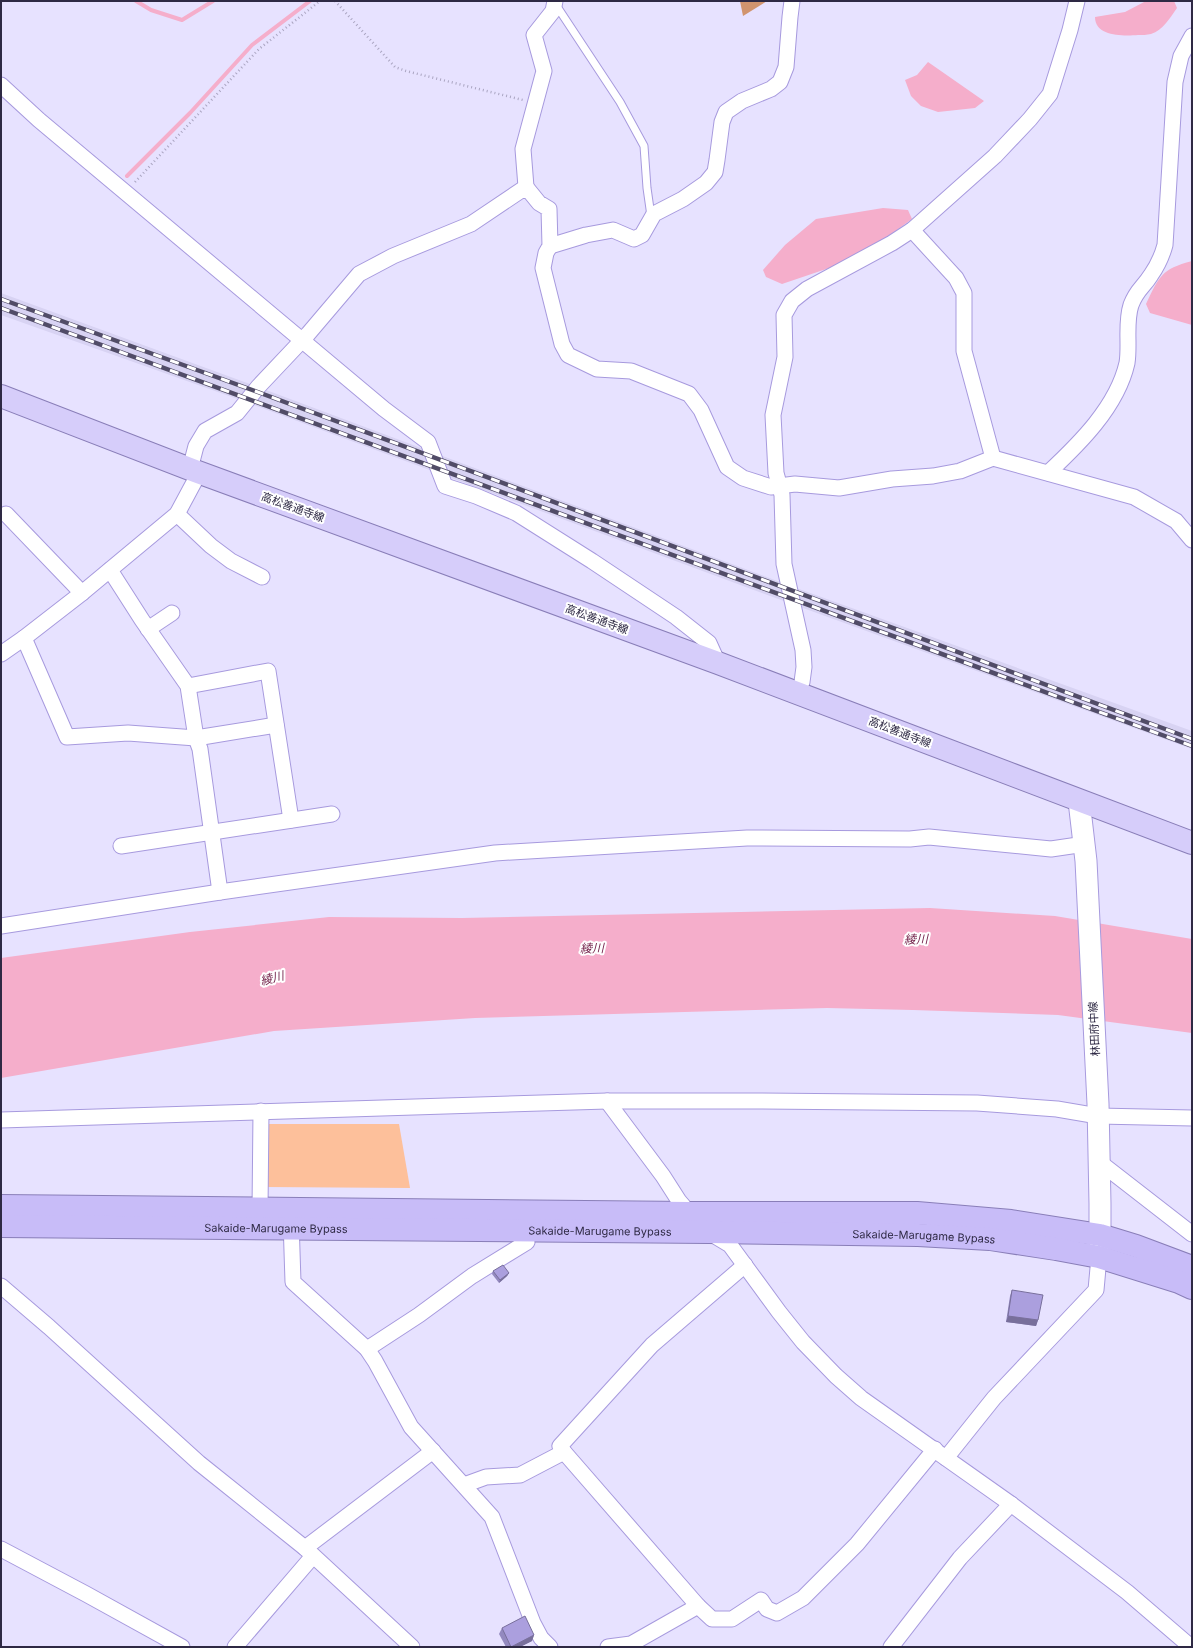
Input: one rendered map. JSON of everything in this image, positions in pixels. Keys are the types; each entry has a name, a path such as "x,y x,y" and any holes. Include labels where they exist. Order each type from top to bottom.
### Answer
{"highway":[{"name":"Sakaide-Marugame Bypass","path":"1,1206 260,1210 291,1219 708,1232 918,1235 990,1239 1056,1248 1099,1257 1179,1282 1192,1288"},
{"name":"Sakaide-Marugame Bypass","path":"1,1226 291,1219 689,1213 917,1213 1011,1221 1100,1235 1136,1246 1192,1267"}],"main road":[{"name":"高松善通寺線","path":"1,396 195,471 718,663 1192,843"},
{"name":"林田府中線","path":"1079,801 1085,852 1098,1110 1099,1257"}],"street":[{"path":"550,246 586,235 613,230 634,239 642,235 654,214 683,199 706,183 715,172 718,160 722,122 726,112 742,101 771,89 780,82 786,67 792,1"},
{"path":"797,693 802,682 804,667 803,650 784,564 782,495 776,473 773,415 785,357 784,315 792,301 807,289 892,243 912,230 995,156 1050,94 1070,30 1077,1"},
{"path":"555,2 553,11 534,35 544,71 523,150 526,187 539,204 549,209 550,246 546,253 543,268 562,344 568,355 597,368 630,371 689,394 701,410 727,467 743,478 771,487 795,484 839,488 892,479 933,476 960,471 994,458 1134,497 1176,521 1192,540"},
{"path":"1048,473 1077,446 1094,426 1117,391 1127,363 1130,308 1136,293 1151,276 1161,259 1165,245 1175,82 1181,56 1192,36"},
{"path":"1,85 39,120 384,409 428,442 445,486 476,496 516,512 592,561 676,617 709,643 718,663"},
{"path":"1,654 82,593 177,514 195,471 196,446 205,431 237,413 359,274 393,256 471,224 526,187"},
{"path":"912,230 956,278 964,293 964,351 994,458"},
{"path":"6,514 82,593"},
{"path":"177,514 211,546 220,562 231,561 262,576"},
{"path":"110,570 148,629 188,686 196,738 200,749 220,892"},
{"path":"148,629 172,613"},
{"path":"24,638 67,737 128,733 196,738 276,725"},
{"path":"188,686 268,671 291,820"},
{"path":"121,846 332,814"},
{"path":"1,926 220,892 495,853 739,838 910,839 929,837 1085,852"},
{"path":"607,1101 689,1213 708,1232 730,1245 778,1312 803,1342 836,1376 860,1398 941,1453 983,1486 1011,1504 1127,1592 1191,1647"},
{"path":"1,1120 607,1101 977,1103 1057,1109 1098,1110 1192,1118"},
{"path":"260,1210 261,1111"},
{"path":"1098,1161 1192,1234"},
{"path":"291,1219 293,1282 367,1350 375,1361 411,1427 464,1484 492,1517 533,1623 541,1638 550,1647"},
{"path":"367,1350 419,1315 472,1276 527,1242"},
{"path":"745,1265 652,1345 560,1446 698,1606 712,1619 732,1619 761,1600 767,1609 777,1612 803,1598 857,1544 1096,1290 1099,1257"},
{"path":"1,1286 49,1327 199,1463 340,1579 412,1647"},
{"path":"236,1647 309,1552 433,1451"},
{"path":"464,1484 486,1477 520,1475 564,1452"},
{"path":"891,1647 960,1558 1011,1504"},
{"path":"1,1548 182,1647"},
{"path":"608,1647 633,1645 698,1606"}],"lane":[{"path":"555,2 620,102 644,146 646,188 651,219"}],"path":[{"path":"126,192 259,49 320,1"},
{"path":"335,1 394,67 535,103"}],"shaded area":[{"path":"740,1 767,1 743,16"},
{"path":"1,293 258,387 788,585 1192,731 1192,749 792,604 246,402 1,315"},
{"path":"266,1124 399,1124 410,1188 265,1187"}],"water":[{"path":"1146,1 1174,1 1177,8 1159,30 1151,34 1111,34 1105,32 1096,24 1095,17 1125,12"},
{"path":"928,62 984,101 975,108 938,112 921,106 911,96 905,80 917,75"},
{"path":"883,208 908,210 912,219 872,248 844,263 782,284 766,277 763,270 785,245 816,219"},
{"path":"1192,261 1192,325 1150,313 1146,304 1154,287 1162,275 1174,267"},
{"name":"綾川","path":"930,908 1055,916 1192,939 1192,1033 1058,1015 827,1008 475,1018 274,1031 1,1078 1,958 190,932 329,917 462,918"}],"building":[{"path":"503,1265 509,1273 500,1280 493,1271"},
{"path":"1012,1290 1043,1295 1038,1320 1008,1316"},
{"path":"525,1616 534,1635 511,1647 502,1628"}],"waterway":[{"path":"136,1 151,10 182,20 213,1"},
{"path":"127,176 190,113 252,45 310,1"}],"railway":[{"path":"1,299 255,391 1192,739"},
{"path":"1,308 1192,746"}]}
